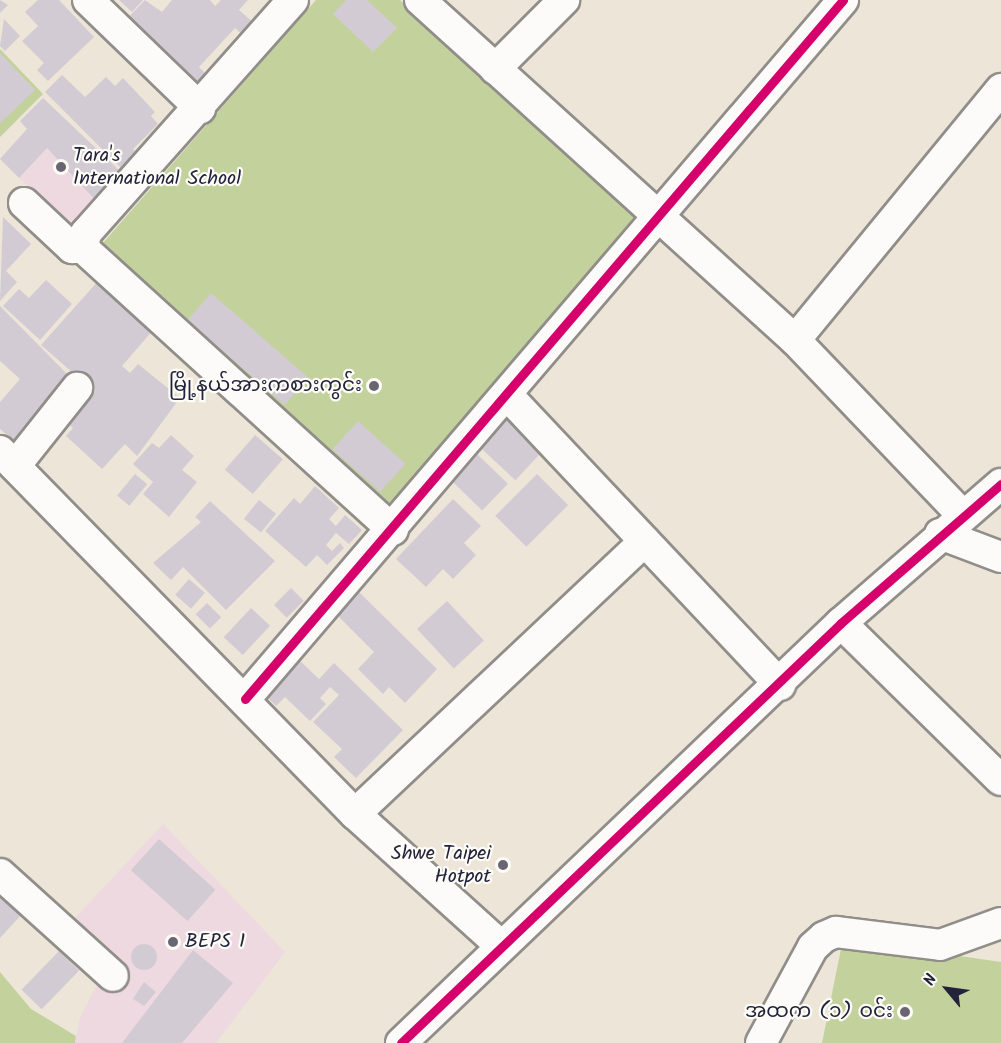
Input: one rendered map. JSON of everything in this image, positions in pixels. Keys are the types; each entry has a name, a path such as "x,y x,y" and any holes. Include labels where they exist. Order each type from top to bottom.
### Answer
{"street":[{"path":"88,0 200,108"},
{"path":"83,248 86,232 200,108 293,0"},
{"path":"420,0 656,217 795,340 952,525 1001,557"},
{"path":"495,69 564,0"},
{"path":"245,699 508,396 656,217 843,0"},
{"path":"795,340 1001,89"},
{"path":"24,204 72,248 83,248 393,530"},
{"path":"77,388 7,458 355,814 501,946"},
{"path":"508,396 780,685"},
{"path":"401,1043 501,946 780,685 841,623 1001,484"},
{"path":"355,814 645,541"},
{"path":"841,623 1001,780"},
{"path":"0,874 113,976"},
{"path":"761,1043 813,947 830,934 940,945 1001,923"}],"shaded area":[{"name":"Tara's International School","path":"43,98 123,174 72,229 0,159 27,129 20,121"},
{"name":"BEPS 1","path":"163,824 285,952 216,1043 75,1043 80,1017 97,985 62,932"}],"green space":[{"name":"မြို့နယ်အားကစားကွင်း","path":"316,0 400,0 646,219 391,520 95,252"},
{"path":"0,49 43,94 0,137"},
{"name":"အထက (၁) ဝင်း","path":"843,939 1001,962 1001,1043 822,1043"},
{"path":"0,972 31,1009 76,1036 75,1043 0,1043"}],"building":[{"path":"0,0 8,5 0,13"},
{"path":"38,0 59,0 94,37 48,81 37,70 44,63 22,41 38,26 25,12"},
{"path":"119,0 143,0 132,12"},
{"path":"145,0 162,12 172,0 210,0 215,6 221,0 248,0 239,10 255,24 244,36 235,28 199,67 210,78 198,91 124,22"},
{"path":"346,0 367,0 397,28 373,52 333,14"},
{"path":"4,19 20,36 5,51 0,46"},
{"path":"0,53 35,90 0,123"},
{"path":"62,75 85,97 106,77 115,86 123,78 155,112 151,116 158,124 133,149 138,154 122,169 45,92"},
{"name":"Tara's International School","path":"43,98 123,174 97,202 47,148 19,178 0,159 27,129 20,121"},
{"path":"3,217 31,244 6,271 17,282 0,301"},
{"path":"46,280 72,304 40,340 3,306 19,289 29,298"},
{"path":"99,280 154,329 122,366 130,373 138,364 180,398 137,456 125,444 102,469 66,436 73,428 61,417 89,387 41,345"},
{"path":"211,293 308,378 285,405 187,320"},
{"path":"0,306 74,381 18,444 0,429 0,402 20,379 0,361"},
{"path":"506,414 544,449 515,480 477,445"},
{"path":"358,421 406,464 380,492 333,449"},
{"path":"171,435 194,456 182,470 197,482 169,517 143,494 153,482 133,464 152,443 159,448"},
{"path":"255,435 283,459 253,494 225,470"},
{"path":"477,454 508,484 482,510 451,481"},
{"path":"135,474 147,484 129,506 117,495"},
{"path":"537,474 568,505 526,547 495,516"},
{"path":"315,486 339,508 329,519 336,526 345,515 362,530 349,544 336,533 326,545 332,551 340,543 344,548 327,565 317,555 306,567 265,531 294,498 300,504"},
{"path":"453,499 481,526 464,543 476,555 453,579 443,569 426,587 396,559"},
{"path":"259,500 276,514 261,532 244,519"},
{"path":"210,501 275,561 226,610 183,567 171,580 153,563 201,522 195,517"},
{"path":"189,579 205,593 191,609 175,595"},
{"path":"291,588 304,601 287,618 274,605"},
{"path":"359,592 437,669 405,703 389,687 383,694 358,669 374,652 337,615"},
{"path":"447,601 484,640 454,668 417,629"},
{"path":"207,603 221,617 210,628 196,614"},
{"path":"251,608 270,626 243,655 224,637"},
{"path":"297,658 319,679 334,663 403,730 356,778 334,757 342,749 313,722 339,695 330,687 320,698 326,704 310,721 285,697 276,706 263,693"},
{"path":"159,839 215,890 187,921 131,870"},
{"path":"2,895 22,914 0,938 0,898"},
{"path":"144,944 153,948 157,957 153,966 144,970 135,966 131,957 135,948"},
{"path":"193,950 233,983 182,1043 122,1043"},
{"path":"59,951 79,970 42,1009 21,990"},
{"path":"144,982 156,992 144,1006 133,999"}],"cycle path":[{"path":"245,699 843,0"},
{"path":"401,1043 841,623 1001,484"}],"place":[{"name":"Tara's International School","path":"61,167"},
{"name":"မြို့နယ်အားကစားကွင်း","path":"374,386"},
{"name":"Shwe Taipei Hotpot","path":"503,865"},
{"name":"BEPS 1","path":"173,942"},
{"name":"အထက (၁) ဝင်း","path":"905,1012"}]}
